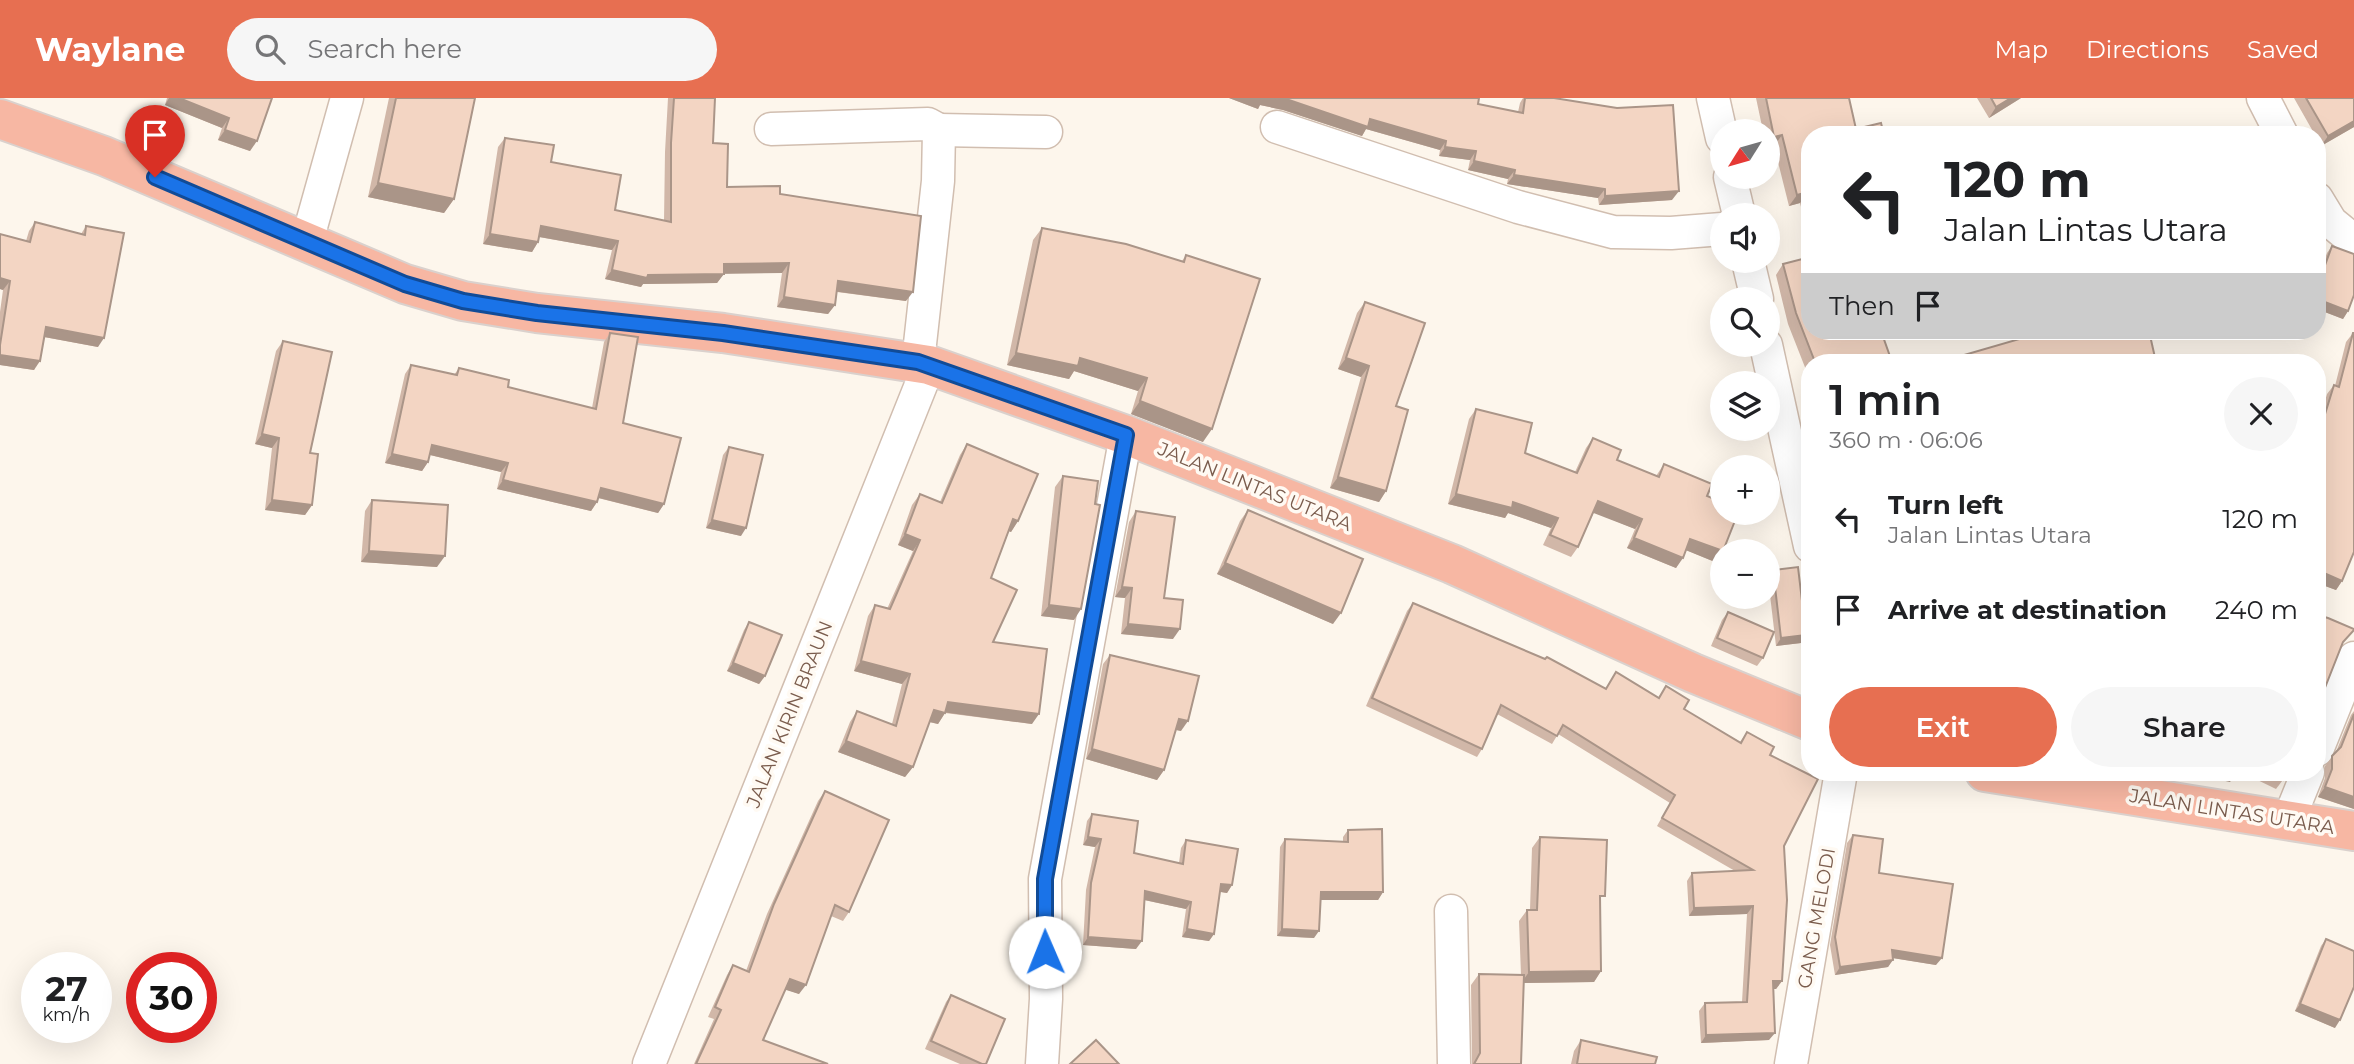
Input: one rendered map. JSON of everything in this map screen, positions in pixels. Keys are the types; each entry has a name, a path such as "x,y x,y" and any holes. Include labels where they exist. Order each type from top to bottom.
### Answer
{"highway":[{"name":"JALAN LINTAS UTARA","path":"0,120 104,156 405,284 463,301 737,335 923,364 1126,435 1452,564 1693,673 1801,717"},
{"name":"JALAN LINTAS UTARA","path":"2042,781 2354,831"}],"street":[{"path":"307,241 347,98"},
{"path":"1713,98 1718,119"},
{"path":"2263,98 2278,126"},
{"path":"771,129 928,124 939,130 1046,132"},
{"path":"1277,127 1518,207 1613,232 1671,233 1710,230"},
{"name":"JALAN KIRIN BRAUN","path":"649,1064 923,364 939,181 939,130"},
{"path":"2326,214 2331,222 2354,241"},
{"path":"1769,357 1801,505"},
{"path":"1042,1064 1046,999 1045,879 1126,435"},
{"path":"2326,728 2354,658"},
{"name":"GANG MELODI","path":"1791,1064 1839,781"},
{"path":"2289,819 2304,781"},
{"path":"1451,911 1454,1064"}],"building":[{"path":"179,98 272,98 257,141 225,130 229,118"},
{"path":"396,98 475,98 454,199 378,183"},
{"path":"674,98 715,98 713,143 728,144 727,187 780,186 780,194 921,216 913,292 838,281 835,305 784,297 789,263 724,264 724,274 648,275 647,278 612,270 618,241 541,226 538,242 490,234 505,138 554,145 551,162 621,175 615,210 671,222"},
{"path":"1275,98 1479,98 1478,104 1523,113 1525,98 1554,98 1617,108 1673,105 1679,191 1605,196 1605,189 1514,175 1515,170 1474,161 1476,151 1445,147 1446,141 1370,119 1368,127 1289,100"},
{"path":"1766,98 1849,98 1855,126 1801,126 1801,194 1797,195 1780,119 1770,119"},
{"path":"1991,98 2011,98 1996,107"},
{"path":"2306,98 2354,98 2354,121 2328,136 2326,126 2322,126"},
{"path":"35,222 85,235 86,226 124,233 104,338 46,327 40,361 0,355 10,281 0,278 0,234 30,242"},
{"path":"1042,228 1126,244 1184,262 1186,255 1260,279 1212,429 1140,401 1147,378 1080,358 1078,366 1016,353"},
{"path":"2332,246 2354,254 2354,295 2348,311 2326,302 2326,262"},
{"path":"1801,259 1801,326 1796,313 1783,264"},
{"path":"1365,302 1425,323 1396,406 1408,410 1386,491 1338,477 1369,366 1346,358"},
{"path":"610,333 638,337 623,423 681,438 664,504 601,488 597,502 503,480 508,463 432,445 428,462 392,454 411,365 457,375 459,368 509,380 508,387 596,409"},
{"path":"2354,333 2354,552 2342,581 2326,574 2326,411 2334,385 2339,387"},
{"path":"1806,340 1884,340 1889,354 1812,354"},
{"path":"2016,340 2151,340 2154,354 1968,354"},
{"path":"283,341 332,352 310,453 318,454 312,505 272,500 279,438 262,434"},
{"path":"1476,409 1532,423 1525,453 1577,473 1593,438 1621,450 1617,460 1659,477 1664,464 1710,483 1707,496 1710,497 1710,525 1733,525 1728,539 1710,539 1710,546 1690,539 1683,558 1634,538 1642,519 1598,501 1578,547 1550,535 1558,518 1513,502 1512,508 1456,494"},
{"path":"967,444 1038,474 1018,521 1013,519 991,578 1017,590 993,642 1047,649 1039,714 948,702 945,713 934,710 913,767 846,741 857,711 896,726 910,674 861,661 875,605 890,609 920,540 905,534 920,494 942,503"},
{"path":"729,447 763,455 746,528 712,520"},
{"path":"1063,476 1098,481 1095,504 1100,505 1081,609 1049,605"},
{"path":"372,500 448,505 445,556 369,551"},
{"path":"1248,510 1363,559 1341,613 1225,563"},
{"path":"1136,511 1175,517 1164,598 1183,600 1180,629 1128,624 1132,588 1122,587"},
{"path":"1798,567 1801,636 1781,638 1778,609 1780,609 1780,569"},
{"path":"1413,603 1545,659 1547,657 1606,689 1616,672 1659,698 1666,686 1689,700 1684,709 1741,743 1747,732 1774,747 1770,755 1801,770 1801,781 1817,781 1784,846 1787,900 1782,981 1773,981 1775,1033 1706,1035 1705,1003 1747,1002 1753,906 1694,908 1692,873 1753,870 1662,818 1675,795 1563,725 1557,736 1501,705 1482,749 1372,698"},
{"path":"1728,612 1774,632 1763,658 1717,638"},
{"path":"2326,617 2354,629 2343,642 2326,685"},
{"path":"749,622 782,635 765,676 733,663"},
{"path":"1110,655 1199,676 1188,721 1179,719 1164,770 1092,749"},
{"path":"2354,714 2354,797 2325,787 2332,769 2332,756 2341,747"},
{"path":"825,791 889,820 849,912 835,905 806,985 790,979 763,1040 828,1064 696,1064 721,1010 715,1007 733,965 749,972 774,904"},
{"path":"1092,814 1138,821 1134,853 1183,864 1186,840 1238,849 1232,885 1221,884 1214,934 1187,929 1191,902 1145,891 1142,941 1088,937 1091,883 1101,839 1088,837"},
{"path":"1382,829 1383,892 1321,892 1319,931 1282,929 1285,839 1348,842 1348,830"},
{"path":"1853,835 1883,839 1879,873 1953,884 1942,958 1892,950 1893,960 1840,967 1835,937"},
{"path":"1540,837 1607,840 1605,896 1600,896 1601,971 1529,972 1527,910 1537,910"},
{"path":"2326,939 2354,951 2354,987 2340,1020 2300,1004"},
{"path":"1479,974 1524,975 1521,1064 1474,1064 1480,1053"},
{"path":"951,995 1005,1019 986,1064 931,1041"},
{"path":"1096,1040 1119,1064 1070,1064"},
{"path":"1581,1040 1657,1057 1655,1064 1577,1064"}],"route":[{"path":"155,177 405,284 463,301 537,313 723,333 918,362 1126,435 1045,879 1045,952"}]}
